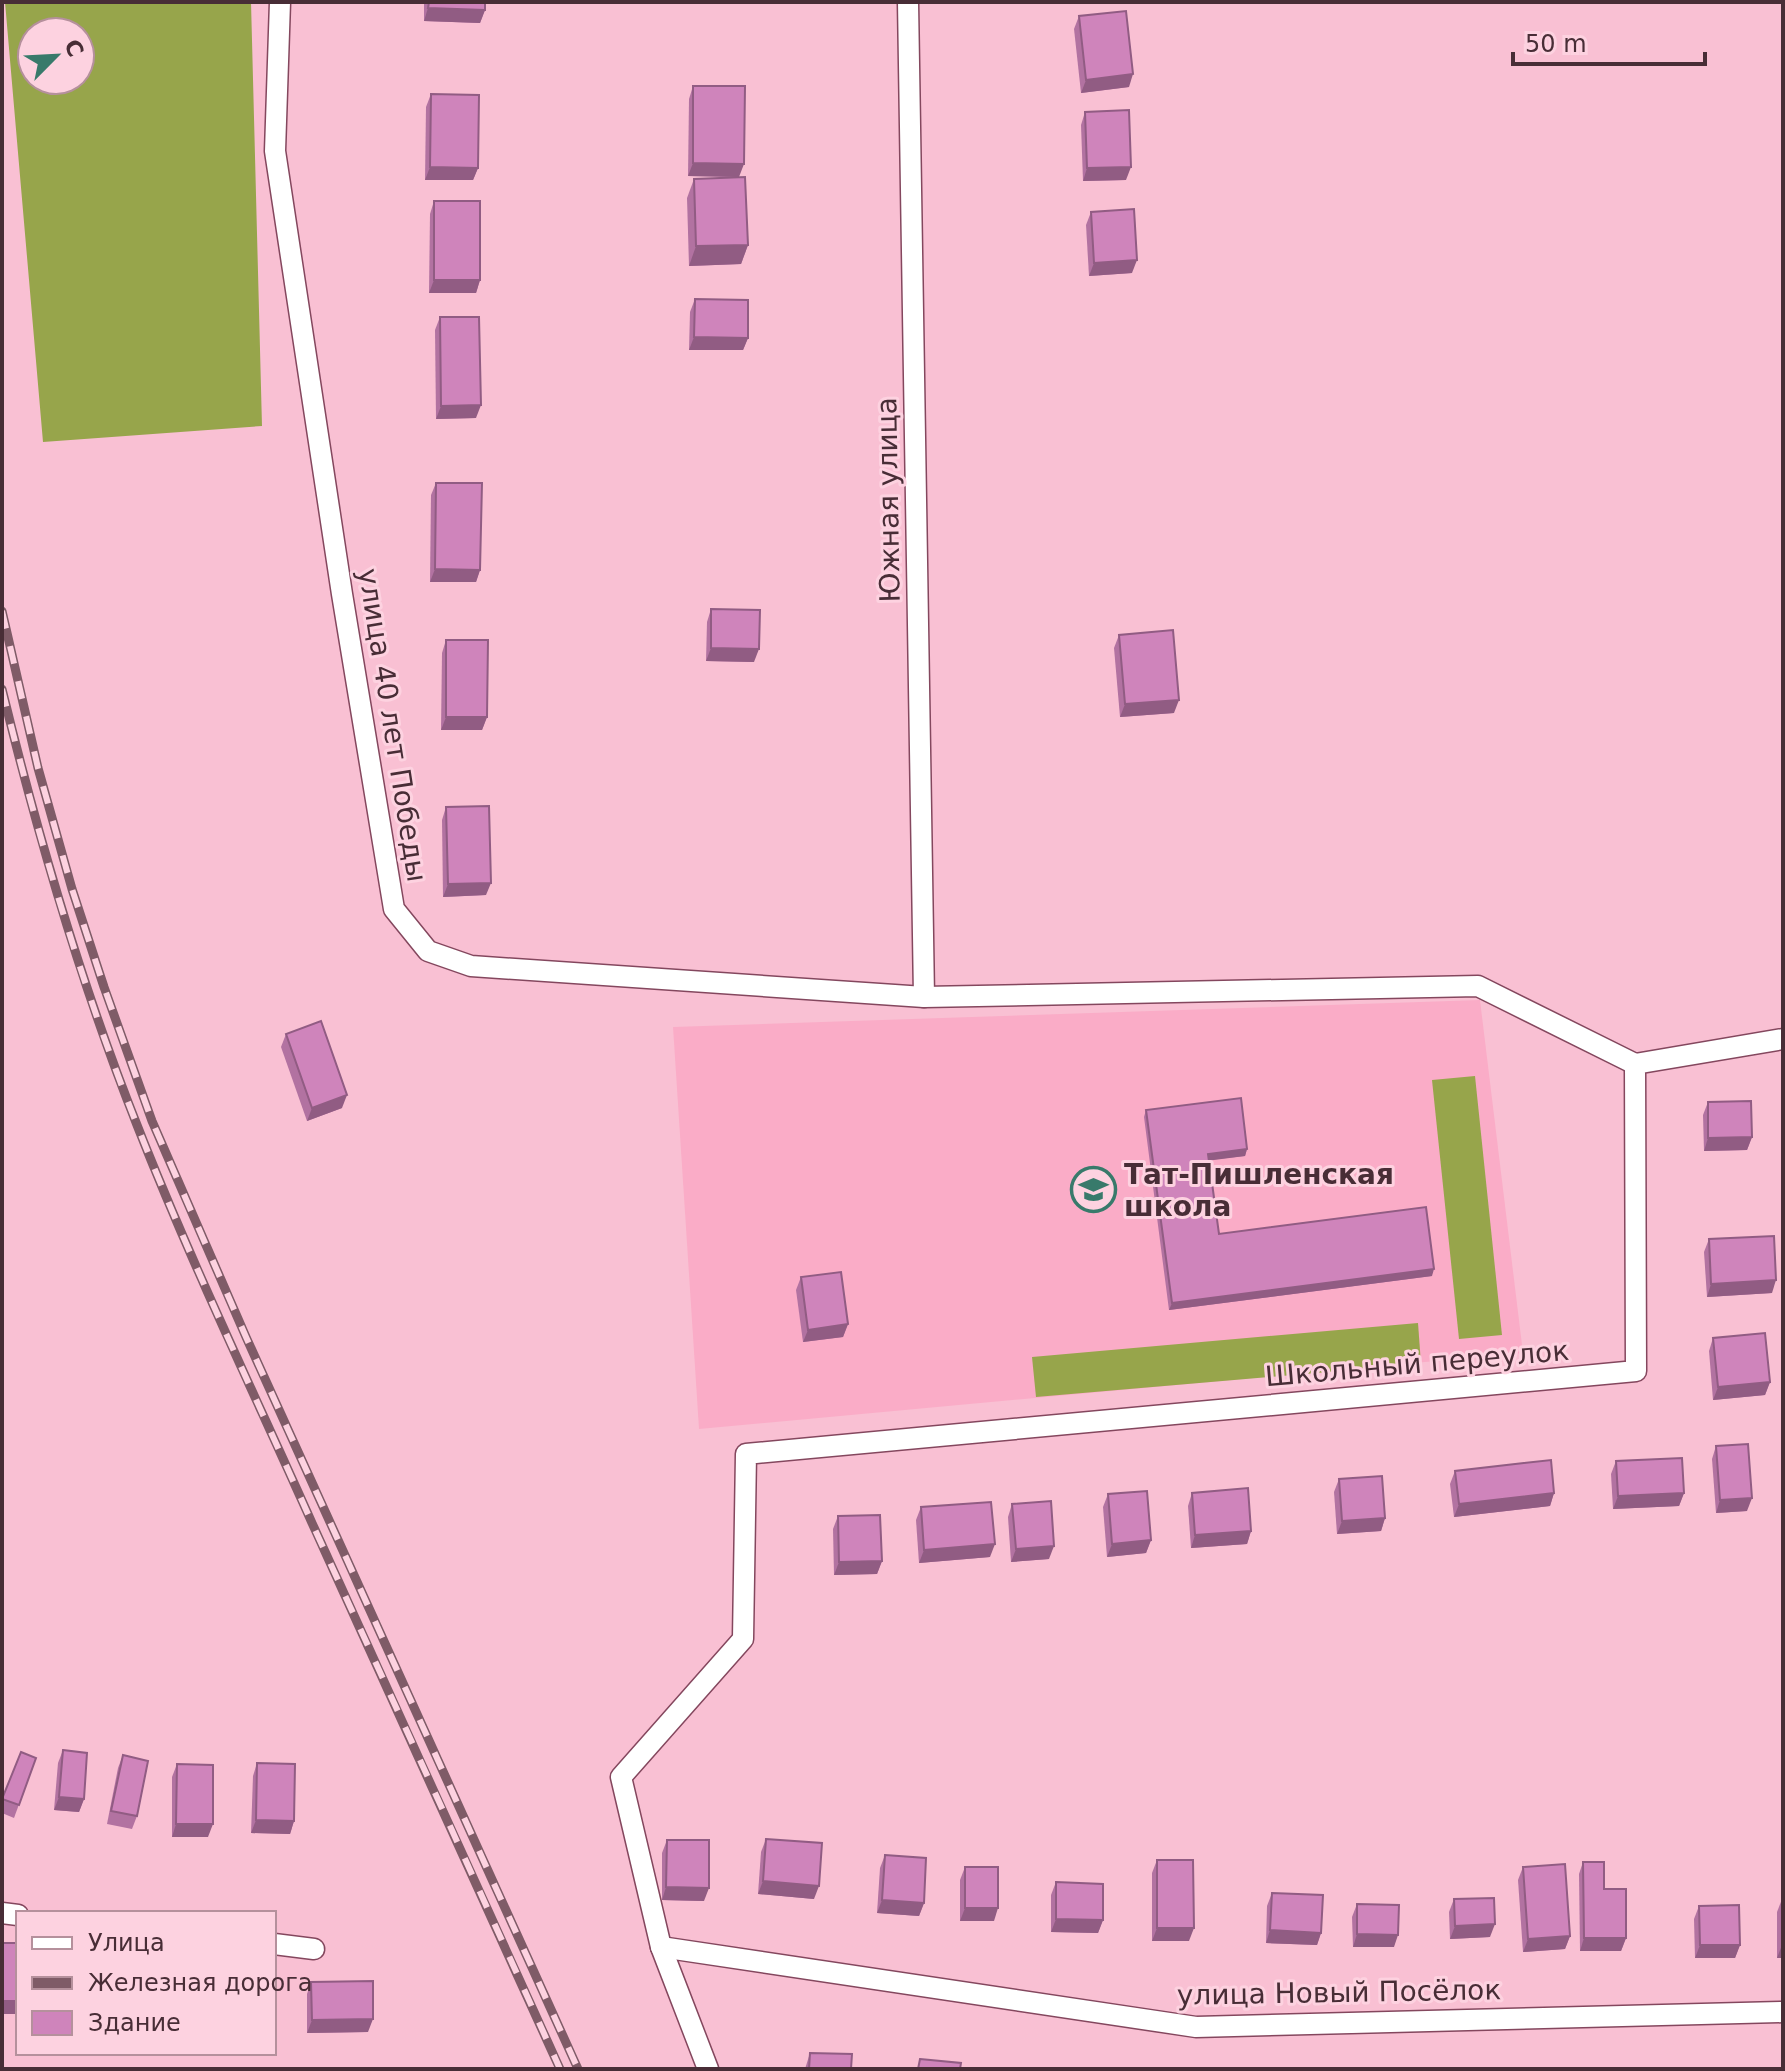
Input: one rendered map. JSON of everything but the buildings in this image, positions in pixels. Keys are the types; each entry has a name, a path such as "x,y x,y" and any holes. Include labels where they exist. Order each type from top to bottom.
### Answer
{"street":[{"name":"улица 40 лет Победы","path":"280,2 275,151 342,594 394,909 428,951 471,966 924,997 1478,986 1635,1064"},
{"name":"Южная улица","path":"908,2 924,997"},
{"path":"1635,1064 1783,1039"},
{"name":"Школьный переулок","path":"661,1947 621,1777 743,1639 746,1454 1636,1371 1635,1064"},
{"path":"276,1944 314,1949"},
{"path":"661,1947 708,2069"},
{"name":"улица Новый Посёлок","path":"661,1947 1196,2027 1783,2012"}],"shaded area":[{"name":"Тат-Пишленская школа","path":"1480,1000 1523,1353 699,1429 673,1027"}],"green space":[{"path":"5,2 251,2 262,426 43,442"},
{"path":"1475,1076 1502,1335 1459,1339 1432,1080"},
{"path":"1418,1323 1421,1364 1036,1397 1032,1357"}],"railway":[{"path":"2,611 38,768 72,889 152,1121 246,1337 578,2069"},
{"path":"2,689 30,800 79,964 157,1175 560,2069"}],"place":[{"name":"Тат-Пишленская школа","path":"1093,1190"}]}
